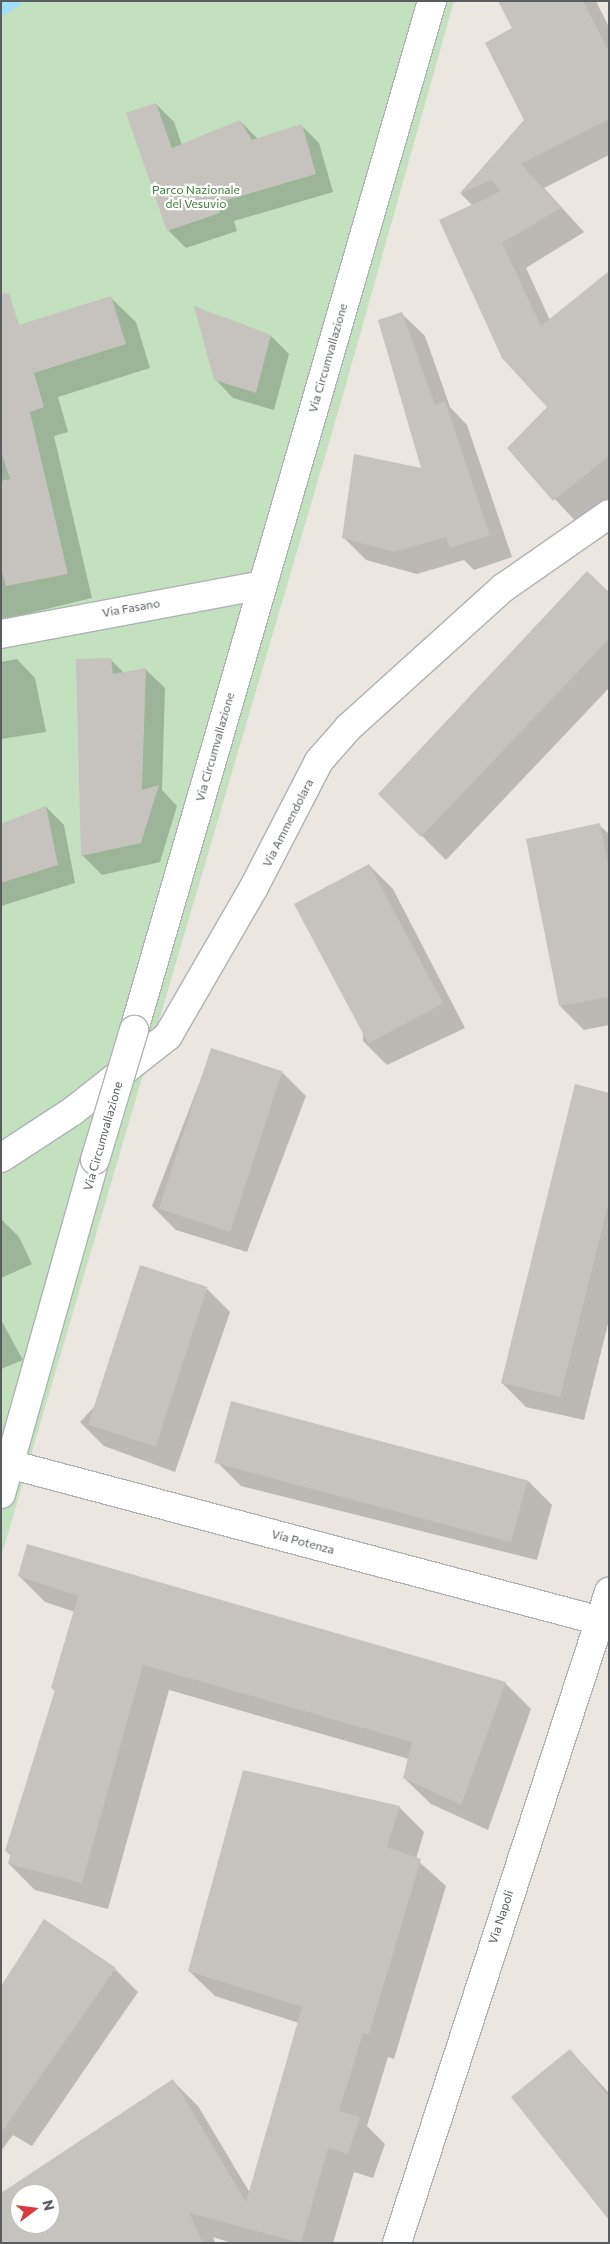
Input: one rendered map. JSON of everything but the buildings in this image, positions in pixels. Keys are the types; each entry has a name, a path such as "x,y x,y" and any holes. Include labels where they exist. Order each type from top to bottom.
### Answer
{"street":[{"name":"Via Circumvallazione","path":"1,1494 95,1160 432,1"},
{"name":"Via Ammendolara","path":"1,1158 73,1111 168,1036 249,898 319,761 349,727 503,588 609,514"},
{"name":"Via Fasano","path":"1,634 262,585"},
{"name":"Via Potenza","path":"9,1464 597,1620"},
{"name":"Via Napoli","path":"397,2243 597,1620 609,1592"}],"green space":[{"name":"Parco Nazionale del Vesuvio","path":"1,1 454,1 341,402 1,1557"}],"waterway":[{"path":"1,10 16,1"}]}
